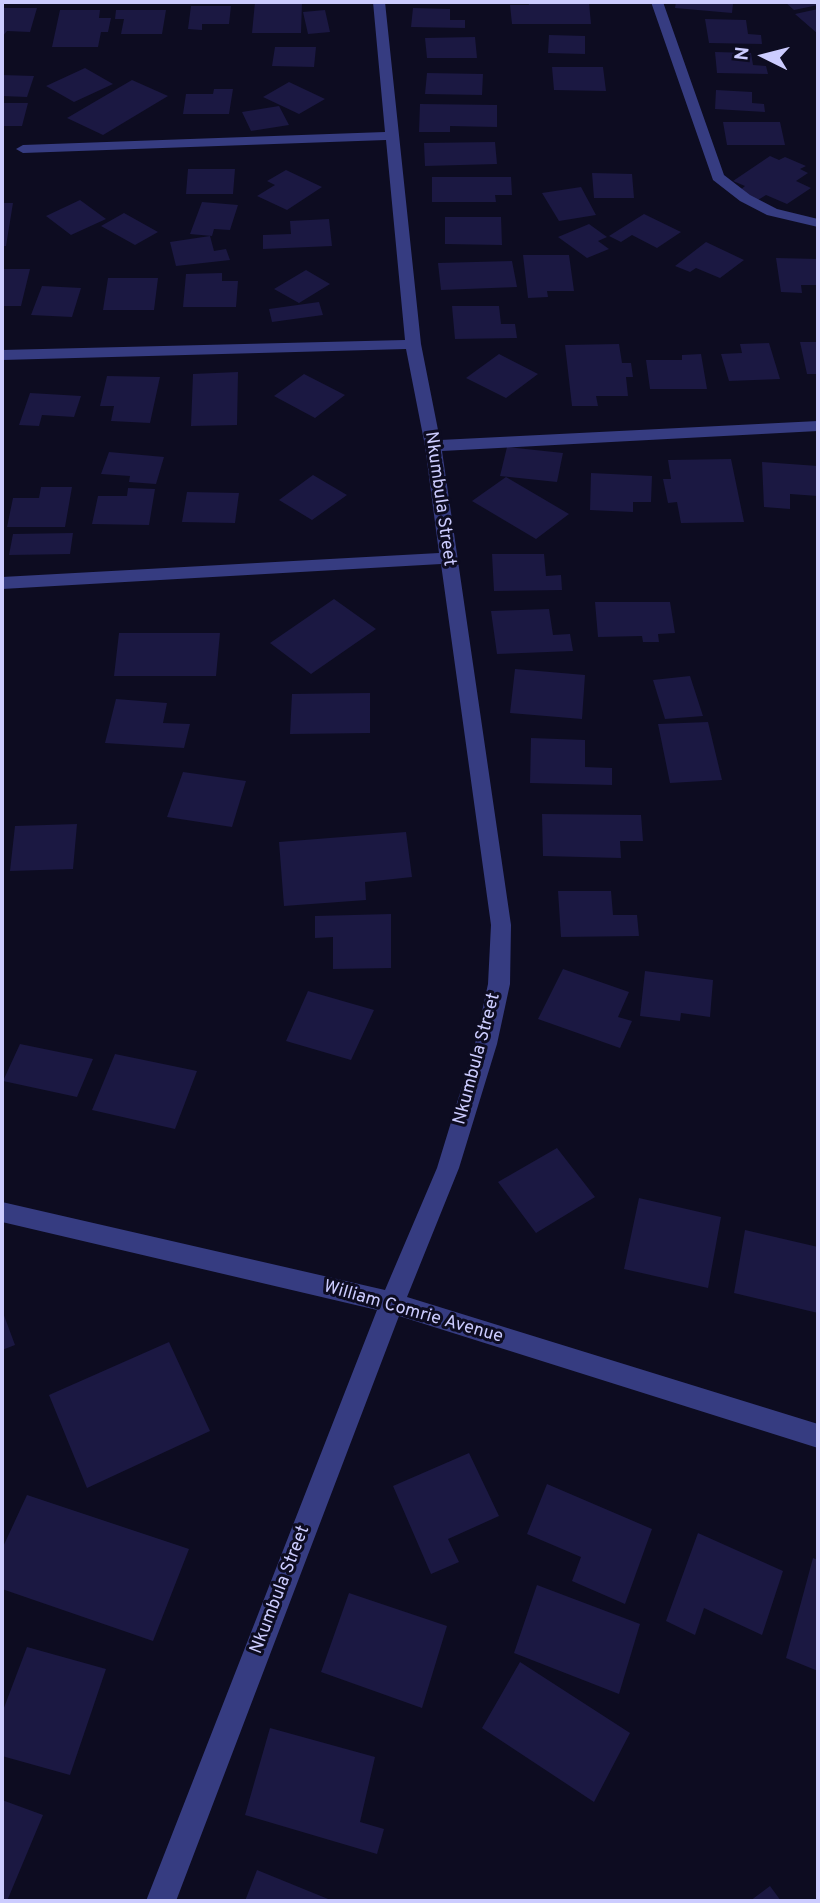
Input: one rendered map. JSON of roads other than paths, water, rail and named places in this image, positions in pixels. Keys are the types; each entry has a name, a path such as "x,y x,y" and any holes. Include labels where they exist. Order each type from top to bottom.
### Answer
{"street":[{"name":"Nkumbula Street","path":"161,1901 392,1303 448,1168 486,1044 499,984 501,925 433,446 413,344 379,2"},
{"path":"657,2 718,177 745,198 772,212 818,223"},
{"path":"23,149 393,136"},
{"path":"2,355 413,344"},
{"path":"433,446 818,426"},
{"path":"2,583 447,558"},
{"name":"William Comrie Avenue","path":"2,1212 392,1303 818,1436"}]}
